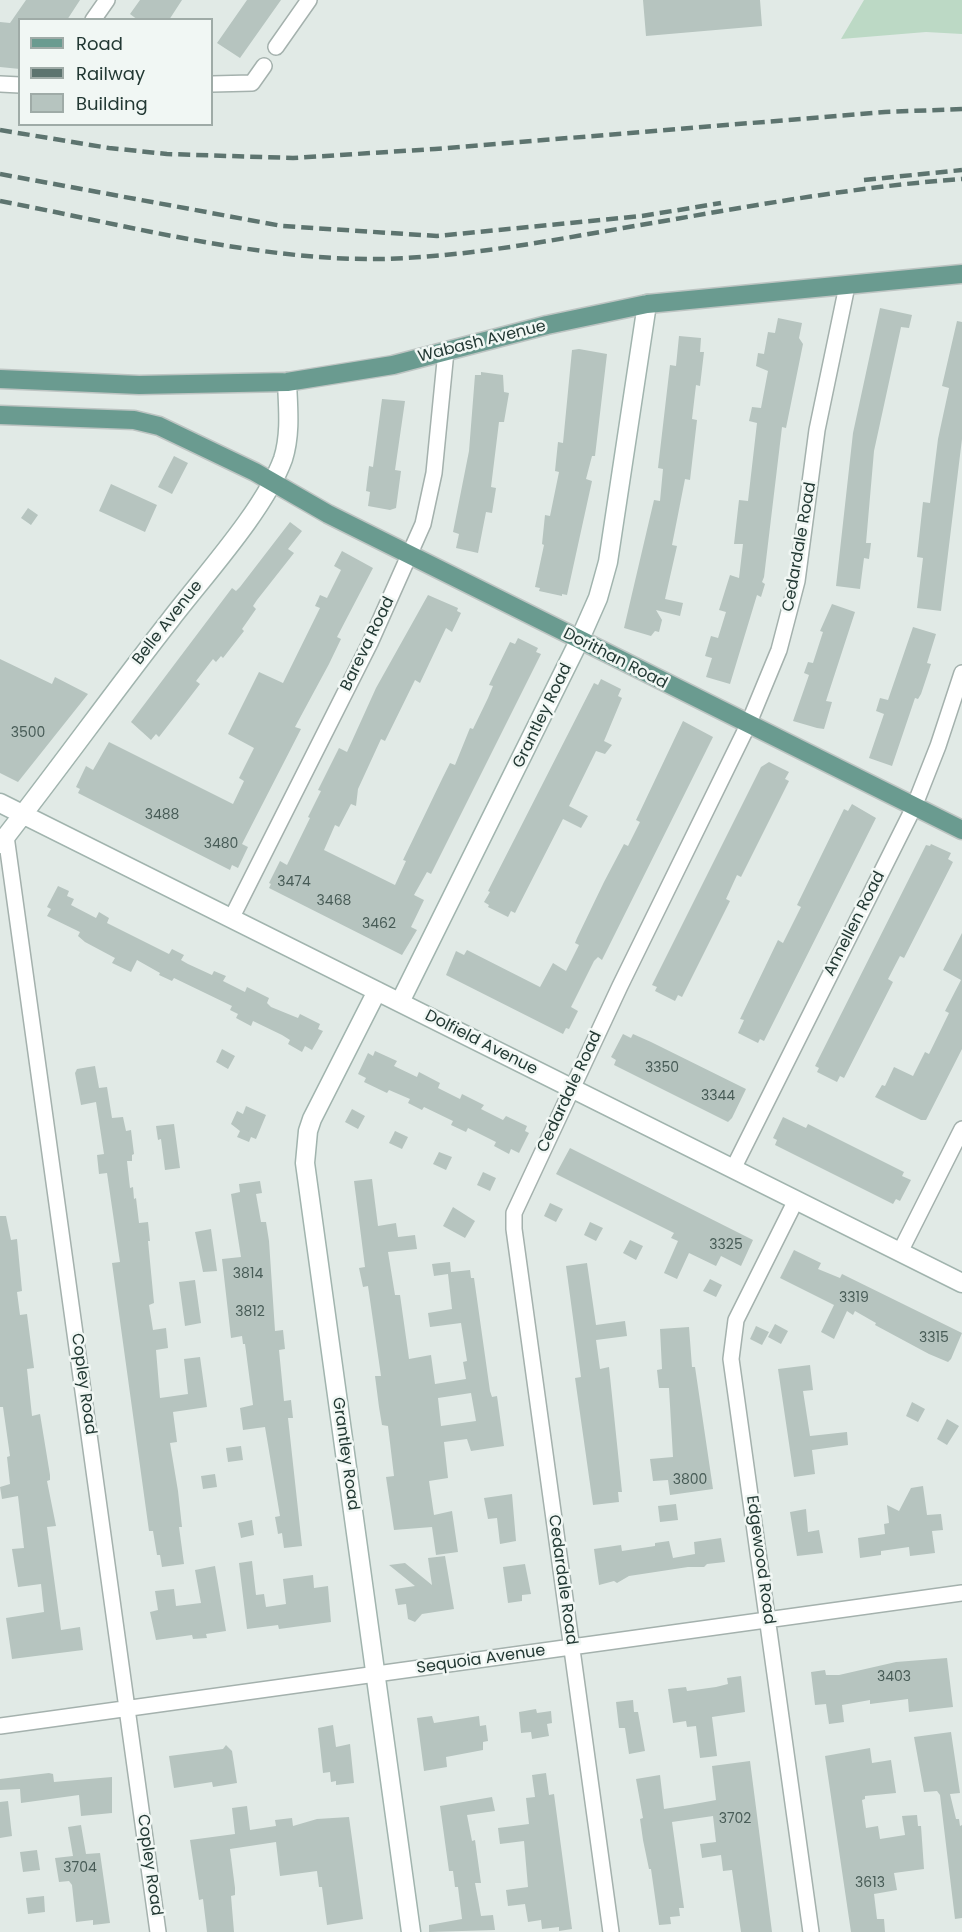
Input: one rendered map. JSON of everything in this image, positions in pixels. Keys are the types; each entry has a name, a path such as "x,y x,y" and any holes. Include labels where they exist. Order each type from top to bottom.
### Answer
{"main road":[{"name":"Wabash Avenue","path":"0,379 139,385 287,382 362,371 611,310 647,304 962,274"},
{"path":"0,415 134,420 159,426 272,481"},
{"name":"Dorithan Road","path":"272,481 328,514 410,556 962,830"}],"street":[{"path":"94,18 106,0"},
{"path":"276,47 309,0"},
{"path":"213,84 252,83 264,66"},
{"path":"0,84 18,86"},
{"name":"Cedardale Road","path":"611,1932 514,1229 514,1213 519,1198 573,1089 620,986 748,725 779,650 797,581 817,430 847,286"},
{"name":"Grantley Road","path":"400,1002 579,641 598,598 608,562 647,304"},
{"name":"Bareva Road","path":"231,919 370,643 423,524 434,472 446,351"},
{"name":"Belle Avenue","path":"3,840 214,563 272,481 283,457 287,436 287,382"},
{"name":"Annellen Road","path":"733,1168 914,807 938,746 962,673"},
{"name":"Dolfield Avenue","path":"0,803 962,1283"},
{"name":"Copley Road","path":"3,840 158,1932"},
{"name":"Grantley Road","path":"377,991 312,1119 308,1131 305,1163 411,1932"},
{"path":"900,1252 962,1130"},
{"name":"Edgewood Road","path":"796,1200 736,1320 731,1359 811,1932"},
{"name":"Sequoia Avenue","path":"0,1726 962,1593"}],"green space":[{"path":"864,0 962,0 962,34 926,32 841,39"}],"building":[{"path":"26,0 80,0 68,18 18,18 18,69 0,67 0,22 10,23"},
{"path":"140,0 182,0 170,18 135,18 130,14"},
{"path":"247,0 281,0 240,58 217,43"},
{"path":"643,0 760,0 762,26 646,36"},
{"path":"880,308 912,315 909,328 901,327 874,451 866,543 871,543 869,559 864,558 860,589 836,586 853,433"},
{"path":"778,318 802,323 799,338 803,344 786,428 782,427 762,582 765,584 761,597 757,595 730,684 706,677 712,658 705,656 711,636 718,638 726,612 719,610 730,575 739,578 743,544 734,544 739,500 748,501 757,423 749,421 752,407 761,408 768,371 756,366 758,353 764,354 768,332 775,333"},
{"path":"957,321 962,322 962,439 941,611 917,608 923,558 917,557 923,502 930,503 938,439 949,388 942,386"},
{"path":"679,336 701,338 700,352 704,352 700,386 696,385 692,419 697,420 690,480 685,479 672,545 677,546 665,599 683,603 680,616 656,610 662,620 659,632 655,631 651,636 624,628 654,500 660,501 663,469 658,468 670,365 676,366"},
{"path":"572,350 607,354 595,456 592,456 586,479 592,481 567,595 562,594 562,596 539,591 540,588 535,587 544,545 542,544 545,515 550,516 559,472 555,471 558,442 563,443"},
{"path":"481,372 503,375 504,392 509,393 504,422 499,422 491,487 496,488 492,513 486,512 478,553 456,548 459,534 453,532 469,451 475,375 481,375"},
{"path":"382,399 405,401 395,470 401,471 396,508 390,510 368,506 370,492 366,491 369,466 373,467"},
{"path":"174,456 188,463 172,494 158,487"},
{"path":"111,484 157,505 145,532 99,511"},
{"path":"28,508 38,515 31,525 21,518"},
{"path":"290,522 302,531 288,549 294,553 253,606 256,609 242,629 244,631 223,658 221,656 216,662 213,659 196,681 200,684 159,737 156,734 151,740 131,722 232,588 236,591 240,587"},
{"path":"342,551 373,568 337,637 341,639 329,664 295,727 301,729 242,844 248,847 238,868 232,865 230,870 78,793 80,789 76,787 86,766 93,770 109,742 233,804 244,781 239,778 254,748 228,734 259,672 283,683 320,608 315,606 320,595 327,598 341,570 334,566"},
{"path":"428,595 458,608 457,611 461,613 452,632 446,628 420,683 415,680 385,741 381,739 358,789 356,806 351,804 339,827 335,825 324,850 395,885 406,861 403,860 443,777 450,763 455,765 470,728 473,729 488,698 493,686 489,685 510,642 515,644 518,638 538,648 536,652 541,654 431,874 427,872 414,895 424,900 411,927 417,930 402,955 269,888 271,884 269,883 280,861 287,865 310,818 308,817 321,791 318,790 339,748 347,752 376,688"},
{"path":"832,604 855,612 826,701 832,702 824,729 793,721 809,675 804,673 808,662 813,663 823,632 820,631"},
{"path":"913,627 936,634 927,663 931,664 921,694 918,699 915,698 892,766 869,758 884,714 876,711 880,698 888,700"},
{"path":"0,659 52,684 55,677 88,694 18,782 0,773"},
{"path":"601,679 621,689 618,696 622,698 604,741 612,745 605,754 596,751 569,806 588,816 581,828 563,819 515,913 511,911 508,917 488,907 489,905 484,902 490,892 488,891 594,683 598,685"},
{"path":"683,721 713,737 602,960 598,957 594,961 571,1007 578,1011 569,1029 566,1028 563,1034 446,975 456,951 464,955 467,950 540,987 553,963 566,971 579,945 575,943 577,938 624,844 628,846 640,822 636,820"},
{"path":"769,762 789,772 785,779 789,781 741,877 737,875 726,899 730,901 682,997 678,995 675,1001 655,991 657,987 652,985 761,767"},
{"path":"852,804 876,818 764,1041 760,1039 758,1043 738,1033 744,1020 740,1019 778,940 783,943 801,907 797,905 844,809 848,811"},
{"path":"931,844 951,853 948,859 953,862 904,958 900,956 888,979 893,982 844,1078 840,1076 837,1082 817,1072 819,1068 815,1066 926,845"},
{"path":"58,886 69,891 67,896 74,899 71,905 96,918 99,912 109,918 107,923 169,954 172,949 184,955 181,960 188,964 212,975 214,971 226,976 223,981 245,992 247,987 269,998 267,1003 271,1007 298,1018 300,1014 320,1024 318,1029 323,1031 312,1050 305,1046 302,1052 288,1044 290,1040 282,1035 253,1021 251,1026 236,1018 238,1014 230,1010 232,1006 174,978 172,981 159,975 160,973 137,960 131,972 112,963 115,958 85,942 78,936 80,932 47,916 51,909 47,907"},
{"path":"962,933 962,1049 926,1120 921,1120 875,1097 882,1085 885,1086 894,1067 913,1076 925,1052 929,1054 949,1013 945,1011 961,980 943,970"},
{"path":"623,1034 631,1038 633,1034 651,1042 746,1089 732,1118 728,1122 614,1065 616,1060 611,1057"},
{"path":"222,1049 235,1056 228,1069 216,1062"},
{"path":"375,1051 397,1061 394,1066 417,1077 419,1072 440,1083 438,1088 460,1099 462,1094 484,1105 481,1109 503,1120 506,1116 527,1126 525,1131 529,1133 519,1153 511,1149 509,1154 494,1146 496,1142 468,1128 466,1132 451,1125 453,1121 424,1107 422,1110 408,1103 410,1099 389,1090 387,1093 364,1082 366,1078 358,1074 368,1053 373,1056"},
{"path":"95,1066 99,1088 107,1087 112,1118 123,1117 126,1131 131,1130 134,1154 132,1161 127,1161 130,1188 133,1187 134,1199 136,1198 139,1223 148,1222 154,1303 149,1305 153,1330 166,1328 168,1348 156,1350 160,1398 188,1394 184,1359 200,1357 207,1407 173,1412 177,1442 170,1443 178,1491 182,1527 179,1527 184,1564 162,1567 160,1555 157,1555 153,1531 149,1531 112,1263 120,1262 107,1173 99,1174 97,1155 104,1154 96,1102 81,1105 75,1073 77,1069"},
{"path":"246,1106 266,1115 256,1139 251,1137 249,1142 237,1137 240,1131 231,1124 237,1111 243,1114"},
{"path":"352,1109 365,1116 358,1129 345,1122"},
{"path":"783,1117 806,1128 808,1124 904,1172 902,1176 911,1180 900,1201 896,1199 893,1204 775,1145 777,1140 773,1138"},
{"path":"174,1124 180,1168 165,1170 161,1139 158,1140 156,1126"},
{"path":"395,1131 408,1137 402,1149 389,1143"},
{"path":"570,1148 753,1240 741,1266 721,1256 716,1266 689,1253 677,1279 664,1273 678,1241 671,1238 674,1233 556,1174"},
{"path":"439,1152 452,1157 446,1170 433,1164"},
{"path":"483,1172 496,1178 490,1191 477,1185"},
{"path":"372,1179 378,1226 396,1223 398,1237 415,1235 417,1249 388,1252 395,1295 400,1295 409,1359 431,1355 435,1384 466,1379 463,1362 467,1361 461,1323 430,1327 428,1313 452,1309 448,1274 434,1276 432,1264 450,1262 451,1272 470,1270 471,1278 474,1278 490,1391 492,1397 497,1396 504,1446 471,1451 467,1439 444,1442 448,1478 429,1481 434,1515 452,1511 458,1552 436,1555 432,1527 394,1530 386,1477 394,1476 388,1426 382,1425 379,1407 375,1376 381,1376 368,1286 363,1287 359,1268 365,1267 354,1181","holes":["471,1393 476,1421 441,1426 438,1398"]},
{"path":"260,1181 262,1193 256,1194 261,1222 266,1222 269,1241 275,1331 283,1330 285,1349 279,1350 284,1401 291,1400 293,1418 288,1418 302,1546 284,1548 282,1533 278,1534 275,1517 280,1516 265,1427 243,1430 240,1408 253,1405 245,1344 243,1344 242,1336 231,1338 222,1259 241,1257 231,1194 240,1192 239,1184"},
{"path":"550,1203 563,1209 556,1222 544,1216"},
{"path":"453,1207 475,1221 465,1238 443,1226"},
{"path":"0,1216 6,1216 11,1240 17,1239 22,1291 17,1292 20,1315 27,1314 34,1368 27,1369 32,1416 40,1414 50,1475 50,1480 47,1481 56,1526 47,1527 61,1630 80,1627 83,1650 12,1659 6,1618 44,1612 41,1584 18,1587 12,1549 24,1548 18,1496 2,1499 0,1487 10,1484 7,1457 10,1456 3,1407 0,1407"},
{"path":"590,1222 603,1228 596,1241 584,1235"},
{"path":"211,1229 217,1271 203,1272 195,1232"},
{"path":"630,1240 643,1246 636,1260 623,1253"},
{"path":"794,1250 821,1263 818,1269 840,1278 842,1274 962,1333 951,1359 948,1362 929,1354 875,1325 876,1323 855,1311 853,1315 847,1311 834,1339 821,1332 834,1305 780,1278"},
{"path":"587,1263 596,1325 625,1321 627,1336 596,1340 600,1369 609,1367 622,1492 618,1492 619,1502 593,1505 575,1378 581,1377 566,1266"},
{"path":"710,1279 722,1285 716,1297 703,1291"},
{"path":"195,1280 201,1323 185,1326 179,1282"},
{"path":"775,1324 788,1331 781,1344 768,1337"},
{"path":"756,1326 769,1332 762,1345 750,1339"},
{"path":"689,1327 692,1367 695,1367 713,1489 670,1495 668,1480 653,1481 650,1459 673,1457 669,1388 659,1388 657,1370 662,1369 660,1329"},
{"path":"810,1365 813,1390 803,1391 810,1436 847,1432 848,1445 812,1450 815,1474 794,1477 778,1369"},
{"path":"912,1402 925,1409 918,1422 906,1416"},
{"path":"947,1419 959,1426 947,1445 937,1439"},
{"path":"241,1446 243,1460 228,1462 226,1448"},
{"path":"215,1474 217,1487 203,1489 201,1476"},
{"path":"923,1486 927,1515 941,1514 943,1530 932,1531 935,1553 910,1556 909,1547 881,1551 881,1555 860,1558 858,1538 885,1534 884,1524 889,1523 887,1505 899,1511 911,1488"},
{"path":"512,1494 516,1541 500,1544 497,1518 488,1519 484,1498"},
{"path":"676,1504 678,1520 660,1522 658,1506"},
{"path":"806,1509 808,1532 819,1530 823,1553 797,1556 790,1512"},
{"path":"252,1520 254,1535 241,1538 238,1523"},
{"path":"721,1538 725,1562 707,1564 704,1567 688,1567 629,1576 617,1583 614,1581 599,1585 594,1549 621,1545 622,1551 655,1546 655,1543 669,1541 673,1558 695,1554 694,1542"},
{"path":"445,1556 454,1609 422,1614 415,1622 408,1619 406,1604 398,1605 395,1589 415,1586 389,1565 405,1563 432,1585 428,1558"},
{"path":"252,1561 256,1595 264,1594 266,1607 286,1604 283,1579 313,1575 314,1588 328,1586 331,1622 279,1629 278,1625 247,1629 239,1563"},
{"path":"525,1564 531,1594 522,1595 522,1601 508,1603 503,1567"},
{"path":"215,1566 226,1631 206,1634 207,1638 193,1639 192,1635 156,1640 150,1612 158,1610 155,1591 174,1589 176,1606 201,1603 195,1570"},
{"path":"947,1658 953,1707 909,1712 908,1699 870,1704 870,1700 842,1705 844,1722 829,1724 826,1704 815,1705 811,1672 825,1670 826,1675 839,1675 896,1662"},
{"path":"741,1676 745,1712 712,1717 717,1756 700,1758 696,1726 687,1727 686,1721 673,1723 668,1689 686,1687 687,1691 716,1687 728,1684 727,1678"},
{"path":"633,1700 634,1712 638,1712 645,1751 629,1754 625,1728 619,1728 616,1702"},
{"path":"536,1709 537,1713 551,1711 552,1723 547,1724 549,1736 532,1739 531,1732 521,1733 519,1712"},
{"path":"432,1716 434,1723 479,1716 480,1726 486,1725 488,1741 483,1742 483,1750 446,1757 447,1767 424,1771 417,1718"},
{"path":"333,1725 336,1747 350,1744 354,1783 336,1785 336,1781 331,1782 330,1772 323,1773 318,1728"},
{"path":"951,1732 960,1793 950,1794 956,1819 959,1819 960,1826 962,1825 962,1918 955,1919 940,1795 937,1791 924,1792 914,1737"},
{"path":"226,1745 232,1751 237,1783 213,1787 212,1782 174,1788 169,1756 223,1749"},
{"path":"870,1748 872,1763 891,1760 896,1793 865,1796 862,1800 866,1828 878,1826 880,1839 905,1835 902,1816 917,1815 918,1826 921,1826 924,1869 894,1873 897,1890 874,1894 877,1919 884,1919 885,1932 851,1932 825,1756"},
{"path":"750,1761 772,1932 741,1932 732,1870 723,1871 721,1855 702,1858 700,1844 716,1842 713,1816 672,1822 684,1908 679,1908 680,1916 670,1917 671,1924 659,1925 651,1869 649,1869 643,1840 640,1819 643,1818 636,1779 660,1775 664,1809 716,1800 712,1766"},
{"path":"546,1773 549,1795 554,1794 572,1929 559,1931 559,1927 542,1929 541,1920 528,1922 525,1904 508,1906 506,1890 528,1887 524,1841 500,1844 498,1828 529,1824 526,1798 535,1797 532,1775"},
{"path":"53,1774 54,1782 112,1777 112,1813 81,1816 79,1795 21,1803 20,1789 0,1790 0,1779"},
{"path":"492,1797 495,1811 467,1815 472,1841 475,1840 481,1883 475,1883 481,1916 493,1915 495,1930 429,1932 429,1925 462,1919 458,1887 455,1887 453,1871 449,1871 440,1806"},
{"path":"8,1801 12,1836 0,1838 0,1802"},
{"path":"247,1806 250,1830 276,1826 275,1820 292,1818 293,1826 317,1819 349,1817 363,1919 327,1925 322,1887 319,1887 317,1871 280,1876 276,1842 230,1849 235,1888 235,1895 231,1896 234,1932 207,1932 203,1899 199,1900 190,1840 235,1834 232,1808"},
{"path":"81,1825 86,1854 100,1853 110,1923 93,1925 93,1920 76,1922 72,1885 69,1881 59,1882 55,1858 73,1856 68,1827"},
{"path":"37,1850 40,1870 23,1872 20,1852"},
{"path":"44,1896 45,1912 28,1914 26,1898"}],"railway":[{"path":"0,130 109,148 167,154 293,158 435,149 885,112 962,109"},
{"path":"864,180 962,170"},
{"path":"0,174 282,226 437,236 642,216 721,203"},
{"path":"0,201 239,248 335,258 381,259 503,248 834,193 962,179"}]}
